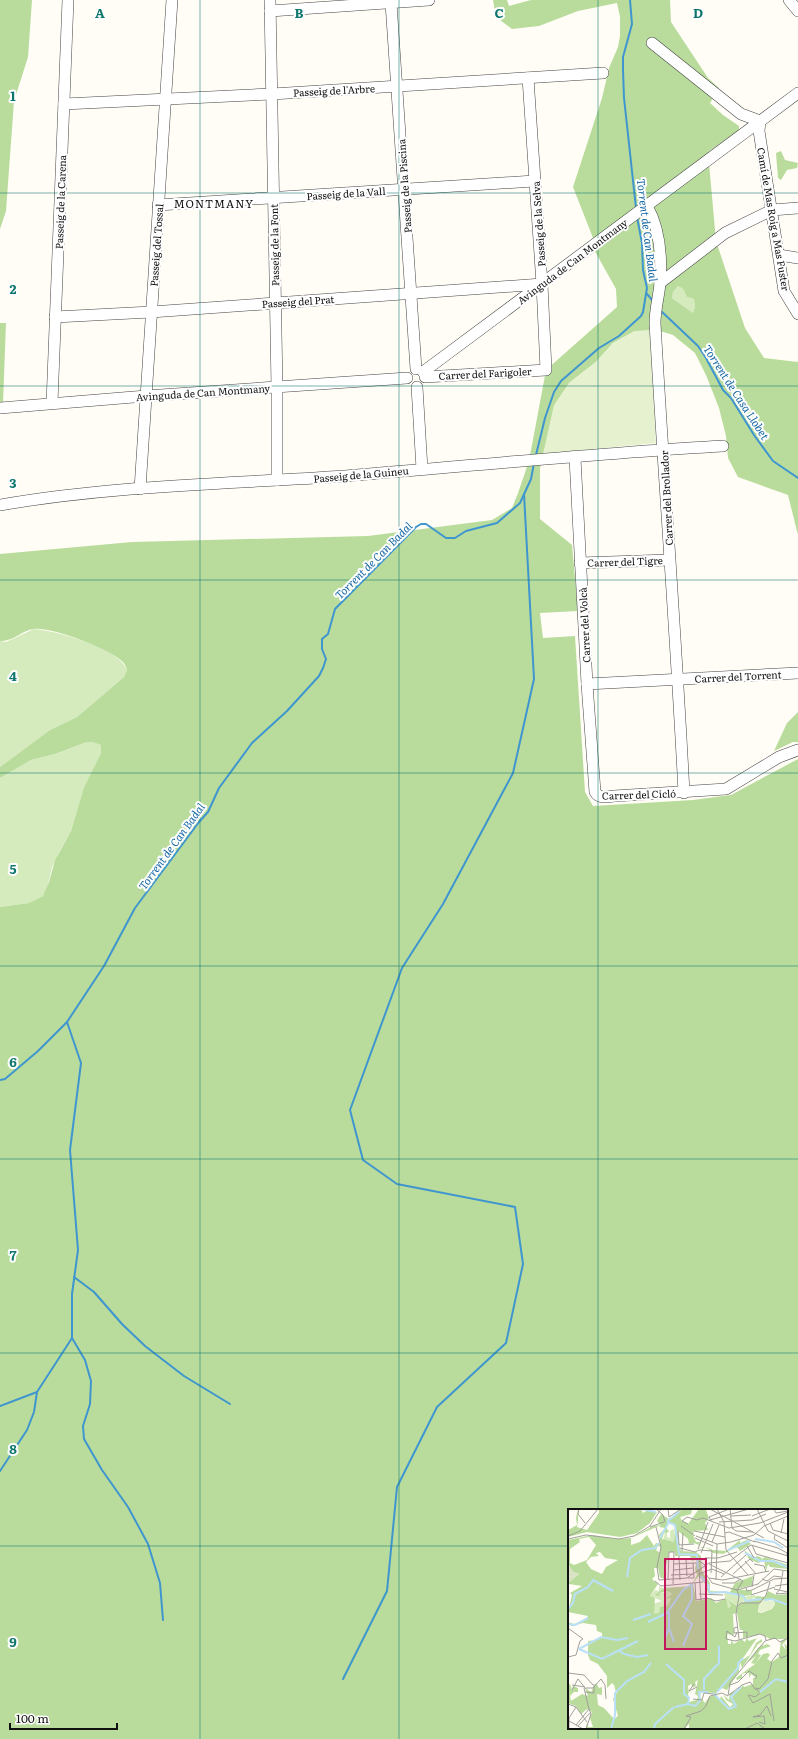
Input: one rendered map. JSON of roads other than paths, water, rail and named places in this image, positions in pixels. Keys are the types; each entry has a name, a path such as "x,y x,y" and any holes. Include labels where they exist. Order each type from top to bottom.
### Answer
{"street":[{"name":"Passeig de la Carena","path":"52,403 68,0"},
{"name":"Passeig del Tossal","path":"140,489 172,0"},
{"path":"270,5 391,3 429,0"},
{"path":"789,0 798,11"},
{"name":"Passeig de la Piscina","path":"391,3 412,294 421,373"},
{"name":"Passeig de la Font","path":"270,5 277,387 277,480"},
{"path":"652,44 741,114 760,121"},
{"name":"Passeig de l'Arbre","path":"64,104 272,94 603,73"},
{"name":"Passeig de la Selva","path":"528,78 542,284 546,370"},
{"name":"Avinguda de Can Montmany","path":"421,373 798,93"},
{"name":"Camí de Mas Roig a Mas Fuster","path":"760,121 759,132 784,291 798,314"},
{"name":"Passeig de la Vall","path":"158,205 534,181"},
{"name":"Carrer del Brollador","path":"647,206 652,215 659,243 660,283 655,323 669,560 679,679 684,793"},
{"path":"660,283 725,233 772,210 798,208"},
{"path":"779,255 798,258"},
{"name":"Passeig del Prat","path":"55,316 151,312 542,284"},
{"name":"Carrer del Farigoler","path":"421,373 546,370"},
{"path":"410,372 421,373 424,383 417,387 409,384 407,378 410,372"},
{"name":"Avinguda de Can Montmany","path":"2,407 407,378"},
{"path":"417,387 422,469"},
{"name":"Passeig de la Guineu","path":"0,505 49,496 345,476 723,446"},
{"name":"Carrer del Volcà","path":"575,458 587,684 595,792"},
{"name":"Carrer del Tigre","path":"580,563 669,560"},
{"name":"Carrer del Torrent","path":"587,684 798,672"},
{"name":"Carrer del Cicló","path":"595,792 600,797 684,793 726,789 779,757 798,750"}],"waterway":[{"name":"Torrent de Can Badal","path":"630,0 632,24 623,57 623,70 624,98 636,208"},
{"name":"Torrent de Can Badal","path":"536,455 545,418 554,392 561,381 599,348 619,336 641,316 643,312 647,288 643,270 642,243 637,217"},
{"name":"Torrent de Casa Llobet","path":"647,294 653,301"},
{"name":"Torrent de Casa Llobet","path":"660,310 698,346 723,390 731,398 754,435 773,461 798,478"},
{"name":"Torrent de Can Badal","path":"0,1080 5,1079 38,1051 67,1022 104,966 135,908 208,812 219,788 252,743 287,711 319,676 326,659 322,649 322,639 328,634 335,609 416,527 421,524 426,524 446,538 455,538 466,531 497,523 520,503 531,479 534,463"},
{"path":"343,1679 387,1591 397,1487 437,1407 506,1343 523,1264 515,1207 397,1184 363,1160 350,1110 402,968 443,904 513,773 534,679 524,494"},
{"path":"0,1471 27,1430 34,1412 37,1392 72,1338 72,1294 78,1250 70,1150 81,1063 67,1022"},
{"path":"74,1277 94,1292 122,1324 145,1346 184,1376 230,1404"},
{"path":"72,1338 85,1360 91,1381 90,1404 83,1426 84,1439 102,1470 128,1507 148,1544 160,1583 163,1620"},
{"path":"0,1406 37,1392"}],"district":[{"name":"MONTMANY","path":"214,203"}]}
